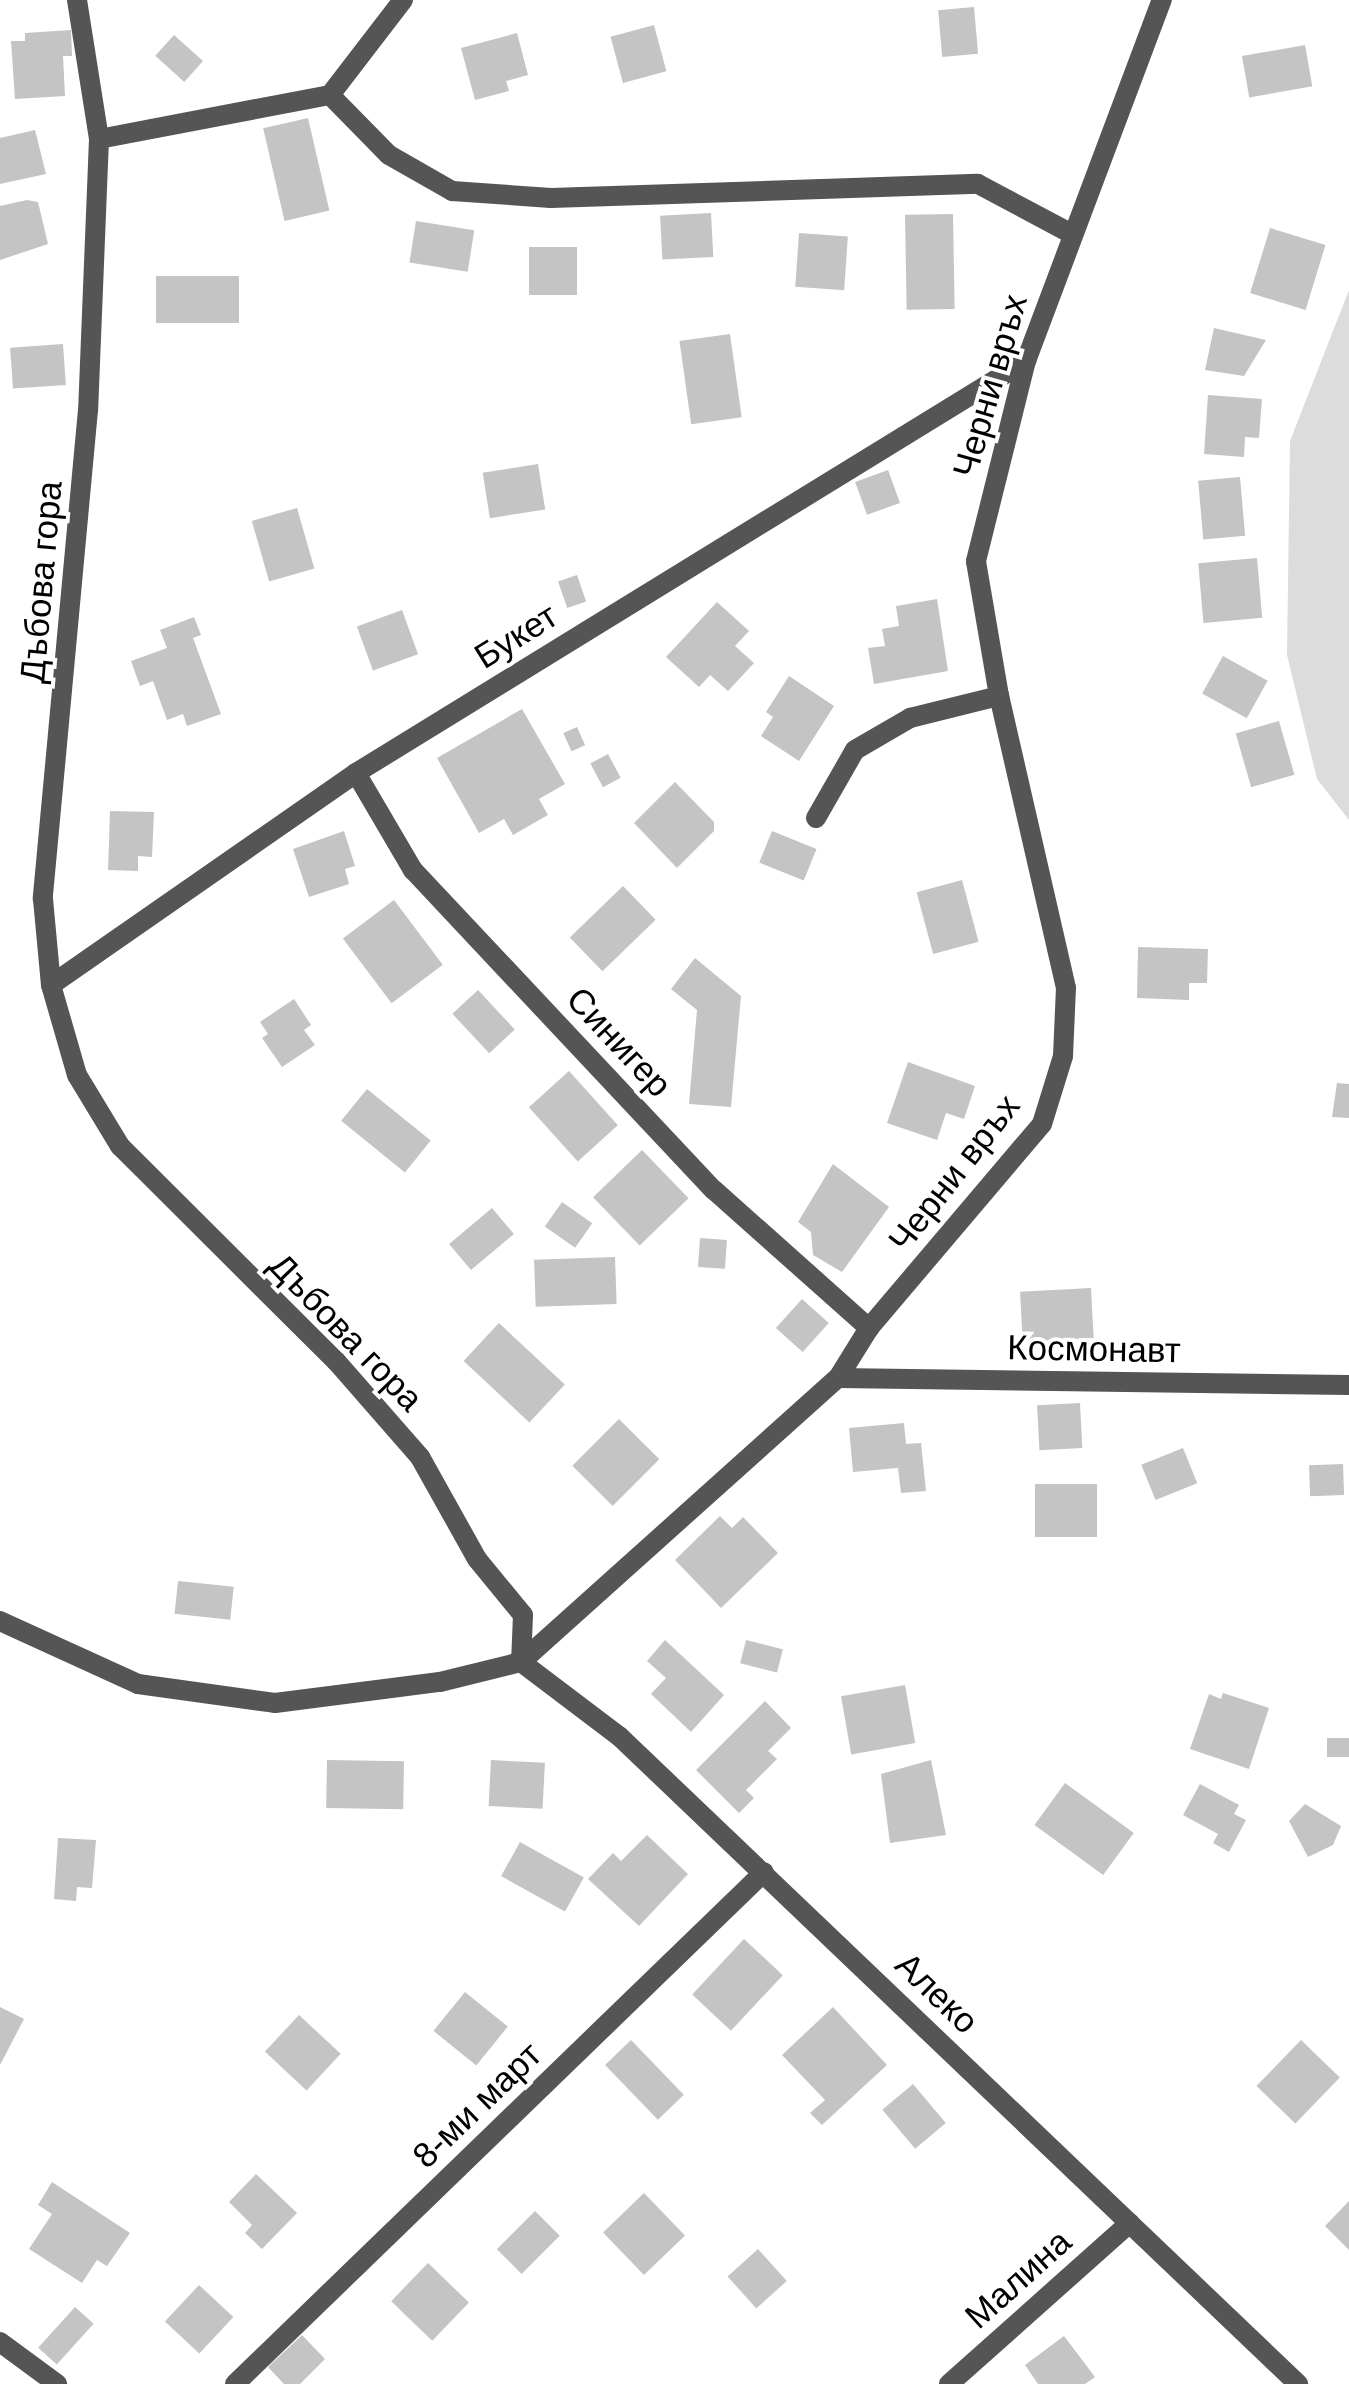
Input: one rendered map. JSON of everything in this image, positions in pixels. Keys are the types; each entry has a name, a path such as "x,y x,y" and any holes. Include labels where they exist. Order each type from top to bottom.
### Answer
{"street":[{"name":"Дъбова гора","path":"76,0 99,139 88,410 43,899 51,985 77,1075 120,1146 336,1361 420,1457 477,1558 523,1615 521,1662"},
{"path":"99,139 330,94 404,0"},
{"name":"Черни връх","path":"521,1662 838,1378 869,1328 1042,1124 1063,1056 1066,988 1000,696 976,561 1026,361 1070,233 1162,0"},
{"path":"330,94 388,155 452,191 551,198 978,184 1070,233"},
{"name":"Букет","path":"51,985 356,773 1026,361"},
{"path":"816,818 855,750 910,718 1000,696"},
{"name":"Синигер","path":"356,773 413,870 714,1190 869,1328"},
{"name":"Космонавт","path":"838,1378 1349,1385"},
{"path":"0,1621 138,1684 243,1701 345,1698 521,1662"},
{"name":"Алеко","path":"521,1662 619,1736 1298,2384"},
{"name":"8-ми март","path":"235,2384 764,1872"},
{"name":"Малина","path":"950,2384 1130,2223"},
{"path":"0,2342 57,2384"}],"shaded area":[{"path":"1349,290 1349,820 1317,779 1287,655 1290,441"}],"building":[{"path":"974,7 978,54 942,57 938,10"},
{"path":"654,25 666,71 623,83 611,37"},
{"path":"71,30 72,56 63,56 65,96 15,99 11,41 25,41 25,33"},
{"path":"517,33 528,75 506,81 509,91 475,100 461,48"},
{"path":"174,35 203,61 184,82 155,56"},
{"path":"1305,45 1312,86 1249,97 1242,56"},
{"path":"308,118 329,211 285,221 263,128"},
{"path":"35,130 46,174 0,184 0,138"},
{"path":"27,200 38,202 48,244 0,260 0,206"},
{"path":"711,213 713,257 662,260 660,216"},
{"path":"953,214 955,309 907,310 905,215"},
{"path":"416,221 474,230 468,272 409,262"},
{"path":"1270,228 1325,245 1306,310 1250,293"},
{"path":"799,233 848,236 844,290 795,287"},
{"path":"529,247 577,247 577,295 529,295"},
{"path":"156,276 239,276 239,323 156,323"},
{"path":"1214,328 1266,340 1244,376 1205,370"},
{"path":"730,334 742,417 691,424 679,341"},
{"path":"63,344 66,385 13,389 10,348"},
{"path":"1208,395 1262,399 1259,438 1245,437 1244,457 1204,454"},
{"path":"538,464 545,509 490,518 483,473"},
{"path":"888,470 900,503 867,515 855,482"},
{"path":"1240,477 1245,536 1203,539 1198,481"},
{"path":"297,508 314,569 269,582 252,521"},
{"path":"1257,558 1262,618 1203,623 1198,563"},
{"path":"577,575 586,601 567,608 558,582"},
{"path":"937,599 948,671 874,684 868,648 885,646 882,629 899,626 896,606"},
{"path":"717,602 749,631 735,646 754,663 728,691 710,675 699,687 666,657"},
{"path":"402,610 418,654 373,671 357,626"},
{"path":"194,617 201,635 193,638 221,714 187,726 183,714 167,720 153,681 140,686 131,661 167,648 160,630"},
{"path":"1223,656 1268,681 1247,718 1202,694"},
{"path":"789,676 834,706 799,761 761,736 773,717 766,712"},
{"path":"522,709 565,784 539,799 548,815 513,835 504,819 479,833 437,758"},
{"path":"1279,721 1294,775 1251,787 1236,733"},
{"path":"577,727 585,745 571,751 563,733"},
{"path":"608,754 621,778 603,787 590,763"},
{"path":"675,782 714,822 714,831 677,868 634,823"},
{"path":"110,811 154,812 152,857 138,856 138,871 108,870"},
{"path":"344,831 355,866 345,869 349,884 309,897 293,849"},
{"path":"772,831 817,849 804,881 759,863"},
{"path":"962,880 979,942 933,954 917,892"},
{"path":"623,886 656,920 602,971 570,937"},
{"path":"394,900 443,965 392,1003 343,939"},
{"path":"1138,947 1208,949 1207,983 1189,983 1189,1000 1137,998"},
{"path":"695,958 741,996 731,1107 689,1104 697,1010 671,989"},
{"path":"478,990 515,1029 489,1053 452,1014"},
{"path":"294,999 311,1025 304,1030 315,1045 282,1067 262,1038 268,1034 260,1022"},
{"path":"908,1062 975,1086 964,1119 946,1113 937,1140 887,1123"},
{"path":"569,1071 618,1125 578,1161 529,1107"},
{"path":"1337,1083 1349,1084 1349,1118 1332,1117"},
{"path":"367,1089 431,1141 405,1172 341,1121"},
{"path":"642,1150 689,1198 640,1245 593,1197"},
{"path":"833,1164 889,1207 842,1272 813,1255 811,1232 798,1222"},
{"path":"562,1202 592,1223 575,1248 545,1227"},
{"path":"492,1208 514,1234 471,1270 449,1244"},
{"path":"700,1238 727,1240 725,1269 698,1267"},
{"path":"615,1257 617,1304 536,1307 534,1260"},
{"path":"1091,1288 1094,1338 1023,1342 1020,1292"},
{"path":"802,1299 829,1323 803,1352 776,1328"},
{"path":"499,1323 565,1384 529,1422 464,1361"},
{"path":"1080,1403 1082,1448 1039,1450 1037,1405"},
{"path":"619,1419 659,1459 613,1506 572,1466"},
{"path":"904,1423 906,1444 921,1443 926,1491 901,1493 898,1468 853,1472 849,1428"},
{"path":"1183,1448 1197,1483 1156,1500 1141,1465"},
{"path":"1343,1464 1344,1495 1310,1496 1309,1465"},
{"path":"1035,1484 1097,1484 1097,1537 1035,1537"},
{"path":"720,1516 732,1528 743,1517 778,1553 721,1608 675,1560"},
{"path":"178,1581 234,1587 230,1620 175,1614"},
{"path":"665,1640 724,1695 691,1732 651,1694 666,1678 647,1661"},
{"path":"746,1640 783,1649 777,1672 740,1663"},
{"path":"905,1685 915,1743 851,1754 841,1696"},
{"path":"1223,1693 1269,1708 1249,1769 1190,1749 1209,1694 1221,1699"},
{"path":"765,1701 791,1728 768,1751 777,1759 746,1790 754,1798 739,1813 696,1770"},
{"path":"1327,1738 1349,1738 1349,1757 1327,1757"},
{"path":"327,1760 404,1761 403,1809 326,1808"},
{"path":"491,1760 545,1763 543,1809 489,1806"},
{"path":"931,1760 946,1835 890,1843 881,1774"},
{"path":"1065,1783 1134,1833 1103,1875 1034,1825"},
{"path":"1200,1784 1239,1805 1234,1814 1246,1820 1229,1852 1213,1843 1218,1834 1183,1815"},
{"path":"1305,1804 1341,1826 1333,1845 1308,1857 1289,1821"},
{"path":"647,1835 688,1874 639,1926 588,1879 613,1853 621,1861"},
{"path":"58,1838 96,1840 92,1888 77,1887 76,1901 54,1899"},
{"path":"520,1842 584,1877 565,1912 501,1876"},
{"path":"744,1939 783,1975 731,2031 692,1995"},
{"path":"465,1992 508,2027 476,2065 434,2031"},
{"path":"0,2007 24,2019 0,2065"},
{"path":"833,2007 887,2065 822,2125 810,2113 825,2100 782,2055"},
{"path":"299,2015 341,2054 307,2090 265,2052"},
{"path":"631,2040 684,2095 658,2120 605,2065"},
{"path":"1301,2040 1340,2078 1295,2124 1257,2086"},
{"path":"913,2084 946,2123 915,2149 882,2110"},
{"path":"256,2174 297,2213 262,2249 245,2233 252,2225 229,2202"},
{"path":"52,2182 130,2233 107,2266 97,2260 82,2283 29,2249 52,2214 38,2205"},
{"path":"644,2193 685,2235 644,2275 603,2233"},
{"path":"1349,2201 1349,2250 1325,2226"},
{"path":"535,2211 560,2236 522,2274 497,2249"},
{"path":"758,2249 787,2281 756,2308 728,2276"},
{"path":"428,2263 469,2303 432,2341 391,2301"},
{"path":"199,2285 233,2317 199,2354 165,2322"},
{"path":"75,2307 94,2324 57,2365 38,2348"},
{"path":"302,2335 325,2359 300,2384 284,2384 268,2367"},
{"path":"1064,2336 1095,2377 1085,2384 1038,2384 1025,2365"}]}
